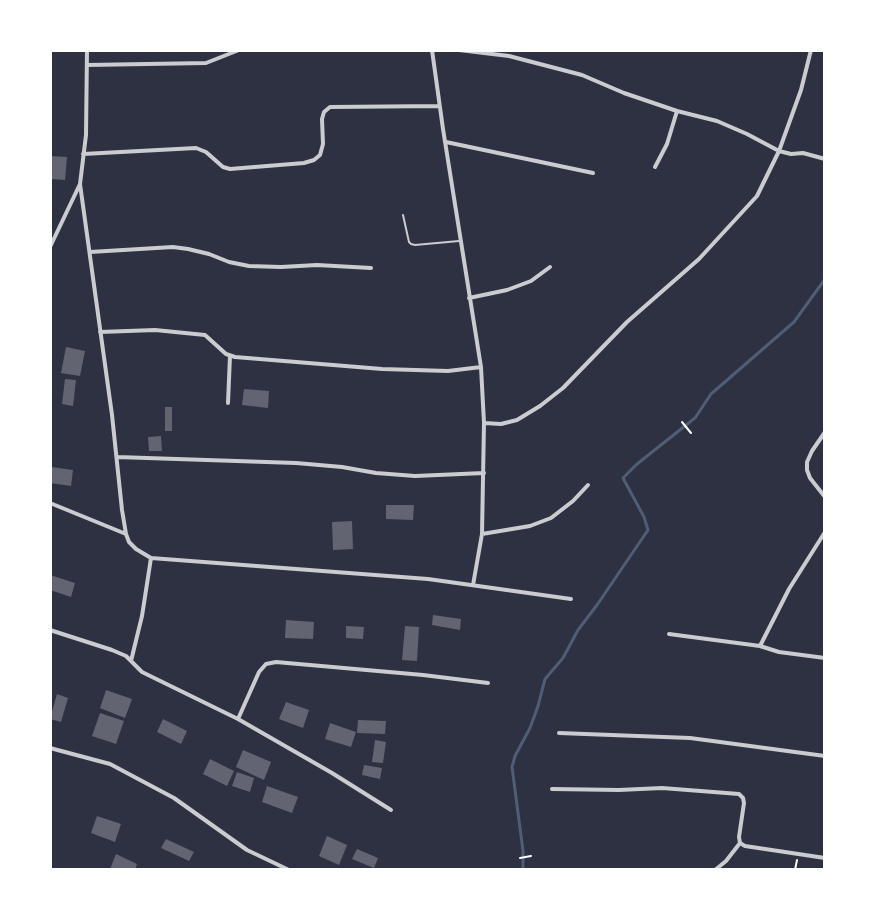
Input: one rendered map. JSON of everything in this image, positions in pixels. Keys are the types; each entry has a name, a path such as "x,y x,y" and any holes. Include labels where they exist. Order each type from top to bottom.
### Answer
{"street":[{"path":"87,50 86,135 80,184 122,510 129,542 151,558 428,579 571,599"},
{"path":"87,65 206,63 239,50"},
{"path":"432,50 481,367 484,423 482,534 473,585"},
{"path":"459,50 509,56 582,75 624,93 717,121 779,151 825,159"},
{"path":"484,423 501,424 517,420 563,388 627,322 699,259 757,196 779,151 801,90 811,50"},
{"path":"83,154 196,148 230,169 304,163 320,155 322,119 330,107 439,106"},
{"path":"655,167 667,144 677,111"},
{"path":"445,142 593,173"},
{"path":"50,247 80,184"},
{"path":"90,252 173,247 249,266 371,268"},
{"path":"469,298 531,281 550,267"},
{"path":"99,333 155,330 205,335 230,356 382,369 448,371 481,367"},
{"path":"228,403 230,356"},
{"path":"825,432 807,462 807,470 825,497"},
{"path":"117,457 296,463 415,476 484,473"},
{"path":"482,534 530,526 551,518 588,485"},
{"path":"50,503 126,534"},
{"path":"760,646 789,589 825,532"},
{"path":"131,661 151,558"},
{"path":"50,630 112,650 149,676 238,719 391,810"},
{"path":"669,634 825,658"},
{"path":"238,719 259,672 266,664 276,662 488,683"},
{"path":"559,733 690,738 825,756"},
{"path":"50,748 110,764 174,798 247,850 289,870"},
{"path":"552,789 662,788 739,794 744,803 740,843 715,870"},
{"path":"740,843 752,848 825,858"}],"lane":[{"path":"403,215 411,244 460,241"}],"path":[{"path":"682,422 691,433"},
{"path":"795,870 799,854"},
{"path":"520,858 531,856"}],"building":[{"path":"50,156 67,157 65,180 50,179"},
{"path":"66,347 85,351 80,376 61,373"},
{"path":"65,379 76,380 73,406 62,404"},
{"path":"244,389 269,391 268,408 242,405"},
{"path":"165,407 172,407 172,431 165,431"},
{"path":"161,436 162,451 149,451 148,437"},
{"path":"52,467 73,470 71,486 50,483"},
{"path":"386,505 414,505 413,520 386,519"},
{"path":"352,521 353,549 333,550 332,522"},
{"path":"50,575 75,583 71,597 50,590"},
{"path":"433,615 461,619 460,630 432,625"},
{"path":"286,620 314,622 313,639 285,638"},
{"path":"346,626 364,627 363,639 346,638"},
{"path":"405,626 419,627 417,661 402,660"},
{"path":"106,690 132,699 125,718 100,708"},
{"path":"57,694 68,698 61,722 50,719"},
{"path":"286,702 309,710 303,728 279,719"},
{"path":"100,713 124,721 116,744 92,736"},
{"path":"163,719 187,731 181,744 157,732"},
{"path":"358,720 386,721 385,734 357,733"},
{"path":"330,723 356,732 351,747 325,739"},
{"path":"375,740 386,742 383,763 372,762"},
{"path":"243,750 271,762 264,780 236,767"},
{"path":"210,759 234,771 227,786 203,774"},
{"path":"364,765 382,768 380,779 362,775"},
{"path":"237,772 254,778 250,792 232,786"},
{"path":"267,786 298,797 292,813 262,802"},
{"path":"97,816 121,824 115,842 91,833"},
{"path":"327,836 347,845 339,865 319,856"},
{"path":"166,839 194,852 189,861 161,848"},
{"path":"357,849 378,858 374,868 352,859"},
{"path":"116,854 137,864 135,870 110,869"}],"waterway":[{"path":"523,870 512,767 515,756 530,728 545,679 563,658 578,630 648,530 623,478 695,418 711,394 794,322 825,279"}]}
